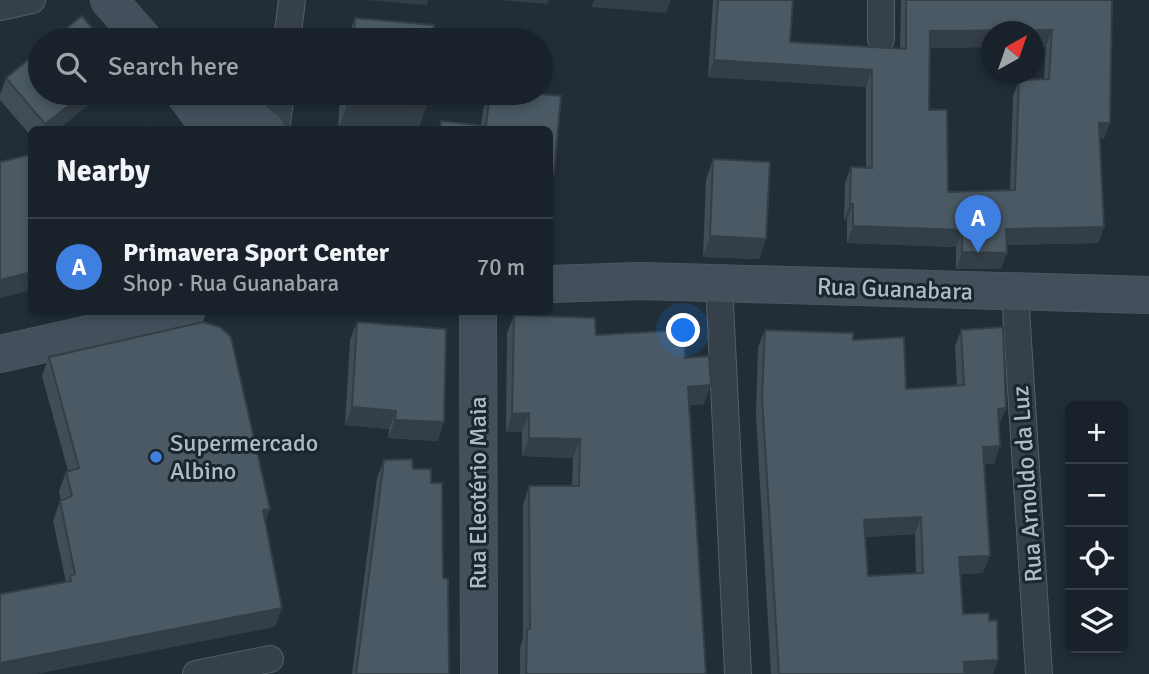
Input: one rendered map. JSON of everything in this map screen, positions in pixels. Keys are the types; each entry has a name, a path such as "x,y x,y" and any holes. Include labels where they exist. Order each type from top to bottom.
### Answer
{"main road":[{"path":"109,0 135,28"},
{"path":"193,105 208,126"},
{"path":"234,105 261,126"},
{"name":"Rua Guanabara","path":"553,258 641,281"},
{"name":"Rua Guanabara","path":"553,284 641,281 1149,295"},
{"path":"0,354 173,315"},
{"name":"Rua Eleotério Maia","path":"478,315 479,674"}],"street":[{"path":"0,7 32,0"},
{"path":"288,28 292,0"},
{"path":"881,0 881,39"},
{"path":"277,126 279,105"},
{"path":"719,283 738,674"},
{"name":"Rua Arnoldo da Luz","path":"1015,293 1039,674"},
{"path":"196,674 270,659"}],"building":[{"path":"718,0 793,0 790,42 906,49 906,0 1112,0 1110,123 1099,123 1104,227 1006,229 1007,253 962,252 962,230 853,226 853,204 850,204 851,167 872,168 872,70 714,60","holes":["981,21 1044,21 1044,30 1052,30 1049,79 1044,79 1044,84 1019,84 1015,190 948,192 947,110 929,110 930,31 981,31"]},
{"path":"82,16 92,28 67,28"},
{"path":"355,18 434,25 434,28 355,28"},
{"path":"28,60 28,104 6,78"},
{"path":"553,95 561,96 554,174 553,126 486,126 489,105 553,105"},
{"path":"29,105 70,105 45,124"},
{"path":"441,121 486,126 440,126"},
{"path":"28,155 28,273 0,280 0,162"},
{"path":"713,159 770,162 766,239 710,236"},
{"path":"514,315 595,318 596,335 684,330 685,358 709,356 711,385 688,387 706,674 526,674 527,629 530,629 529,486 579,486 580,439 529,438 529,413 512,414"},
{"path":"203,322 220,327 231,337 270,509 263,510 282,608 0,663 0,594 71,581 70,576 75,574 60,501 72,496 66,472 79,468 49,357"},
{"path":"357,322 446,329 444,422 395,420 396,411 352,407"},
{"path":"1003,327 1006,408 998,409 1000,446 983,447 990,556 959,557 963,614 989,613 989,621 997,620 998,660 964,662 964,674 779,674 762,397 765,330 853,333 853,340 904,337 906,389 964,385 961,330","holes":["921,517 923,573 868,576 864,520"]},
{"path":"412,459 413,469 431,469 431,483 442,483 443,578 448,579 449,674 356,674 384,460"}],"place":[{"name":"Primavera Sport Center","path":"978,253"},
{"name":"Supermercado Albino","path":"156,457"}]}
